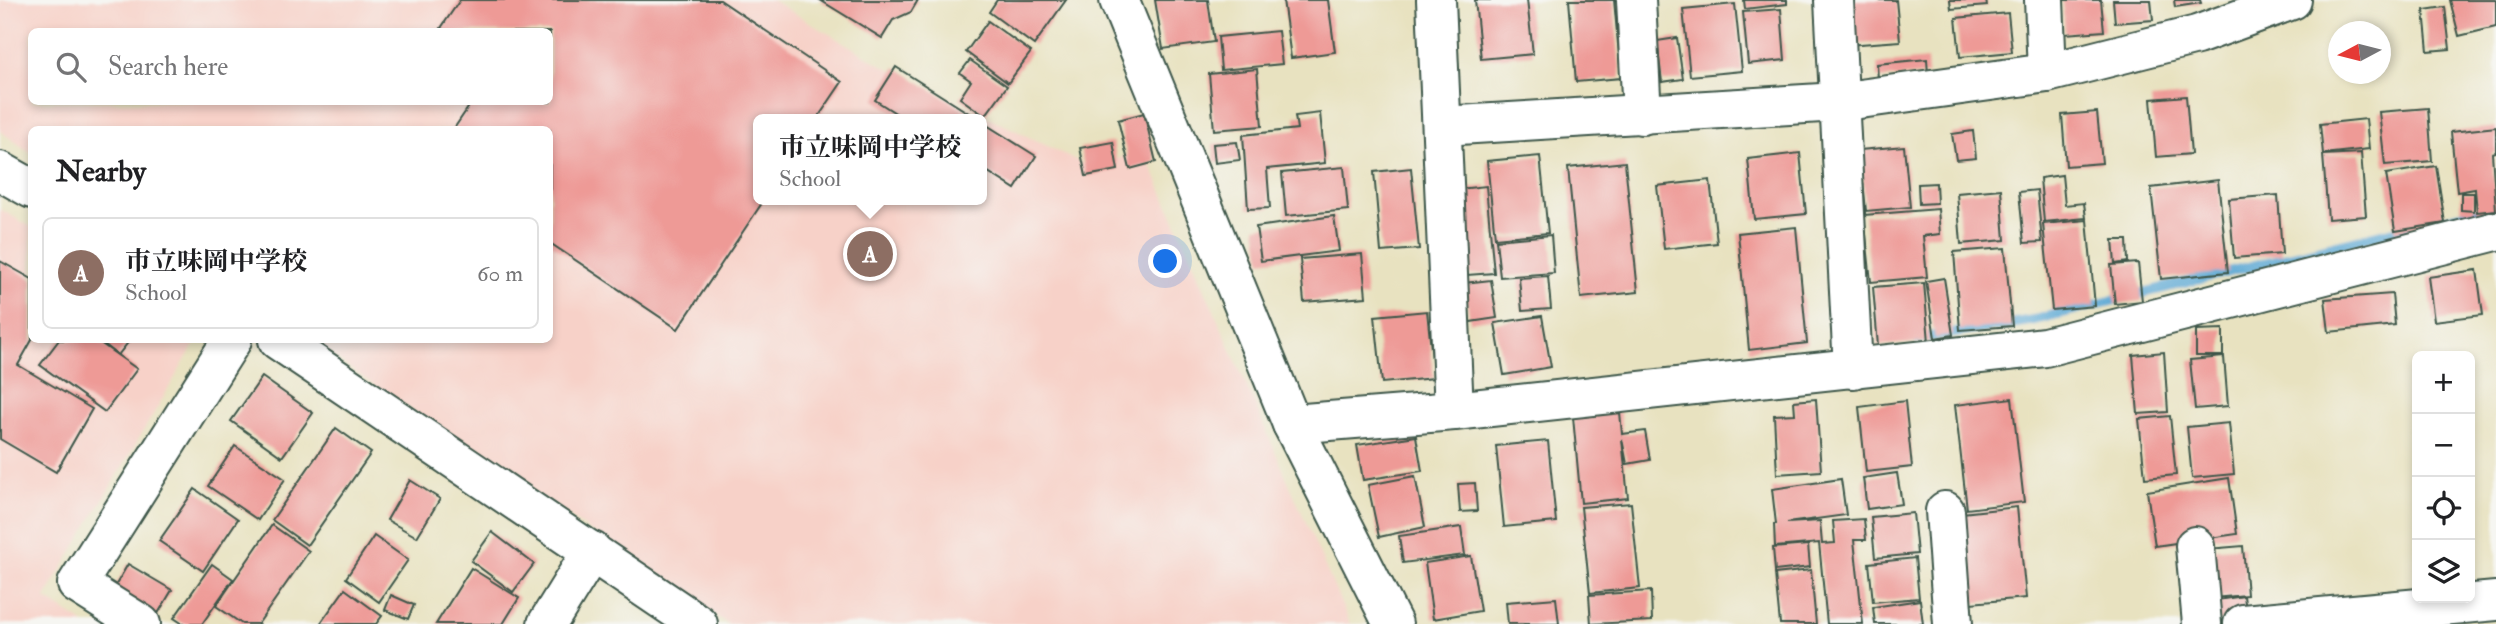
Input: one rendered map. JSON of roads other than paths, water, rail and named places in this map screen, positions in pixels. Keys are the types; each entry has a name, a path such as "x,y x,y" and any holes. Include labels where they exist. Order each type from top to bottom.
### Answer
{"street":[{"path":"1119,0 1292,424 1393,624"},
{"path":"1436,0 1454,411"},
{"path":"1636,0 1643,115"},
{"path":"1834,0 1853,369"},
{"path":"2043,0 2047,74"},
{"path":"1442,126 1838,102 2047,74 2197,36 2292,0"},
{"path":"0,171 28,188"},
{"path":"1292,424 1454,411 2045,347 2496,231"},
{"path":"141,624 77,584 230,343"},
{"path":"282,343 698,624"},
{"path":"1945,511 1953,624"},
{"path":"2195,546 2202,624"},
{"path":"547,624 592,551"},
{"path":"2243,624 2339,620 2496,601"}],"waterway":[{"path":"2432,222 2496,208"},
{"path":"1917,339 2034,320 2406,228"}],"place":[{"name":"市立味岡中学校","path":"870,254"}]}
